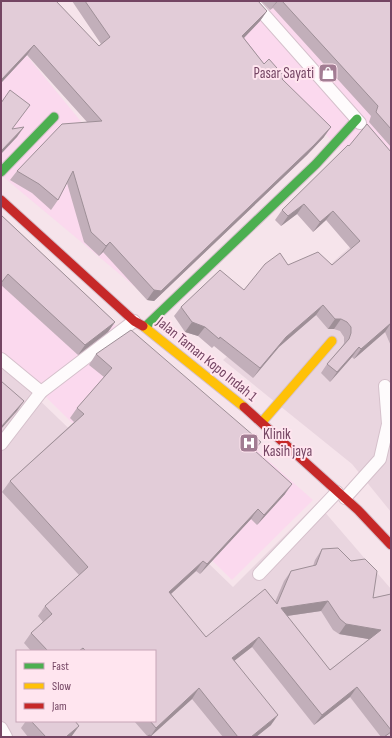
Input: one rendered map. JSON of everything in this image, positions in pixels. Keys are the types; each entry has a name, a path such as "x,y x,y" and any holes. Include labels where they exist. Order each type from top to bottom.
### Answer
{"main road":[{"path":"1,172 54,117"},
{"path":"145,327 316,164 357,119"},
{"name":"Jalan Taman Kopo Indah 1","path":"1,200 134,321 145,327 262,422 390,542"},
{"path":"262,422 332,341"}],"lane":[{"path":"252,1 366,130"},
{"path":"1,444 41,392 134,321"},
{"path":"1,359 41,392"},
{"path":"259,574 380,459 388,424 385,386"},
{"path":"1,728 6,737"}],"shaded area":[{"path":"1,1 5,29 193,258 146,296 1,175"},
{"name":"Pasar Sayati","path":"195,1 391,1 391,202 335,144"},
{"path":"388,213 391,217 391,512 352,464 223,360"},
{"path":"1,224 313,500 232,580 1,353"},
{"path":"1,363 233,587 317,503 391,589 391,737 1,737"}],"building":[{"path":"1,1 56,1 99,46 110,37 85,1 258,1 267,11 242,36 264,64 269,59 284,76 282,79 331,127 161,291 154,290 110,242 106,246 91,232 73,171 58,200 39,184 17,171 62,124 102,121 34,45 2,79 1,78"},
{"path":"282,1 391,1 391,129 376,112 378,106"},
{"path":"10,90 30,105 12,129 24,127 1,151 1,103"},
{"path":"367,124 391,152 391,323 361,349 359,347 337,372 327,364 349,339 351,327 347,322 341,319 335,319 323,305 286,337 260,368 220,337 219,339 205,327 192,322 181,307 220,270 244,290 265,264 280,253 288,265 318,252 332,265 360,241 333,211 320,222 304,204 288,216 282,210 348,145 349,146"},
{"path":"1,215 115,322 85,345 8,274 1,283"},
{"path":"131,330 261,442 254,450 292,484 264,515 258,509 207,564 203,561 169,592 206,637 265,589 277,604 291,571 316,565 322,549 338,548 351,561 365,559 377,571 373,598 391,594 391,730 357,687 322,715 259,637 232,658 278,715 251,737 238,737 199,688 156,728 151,722 156,722 156,650 85,650 83,648 80,650 47,650 31,633 52,614 45,606 88,567 10,481 84,414 77,408 112,368 96,354","holes":["328,601 340,619 346,624 381,630 330,670 281,608"]},
{"path":"1,381 24,401 1,427"},
{"path":"32,722 76,722 79,726 67,736 68,737 46,737"},
{"path":"391,732 391,737 384,737"}],"traffic: fast":[{"path":"1,172 54,117"},
{"path":"145,327 316,164 357,119"}],"traffic: slow":[{"path":"143,326 244,407"},
{"path":"262,422 332,341"}],"traffic: jam":[{"path":"1,200 134,321 143,326"},
{"path":"244,407 358,510 391,545"}],"place":[{"name":"Pasar Sayati","path":"328,73"},
{"name":"Klinik Kasih jaya","path":"249,443"}]}
